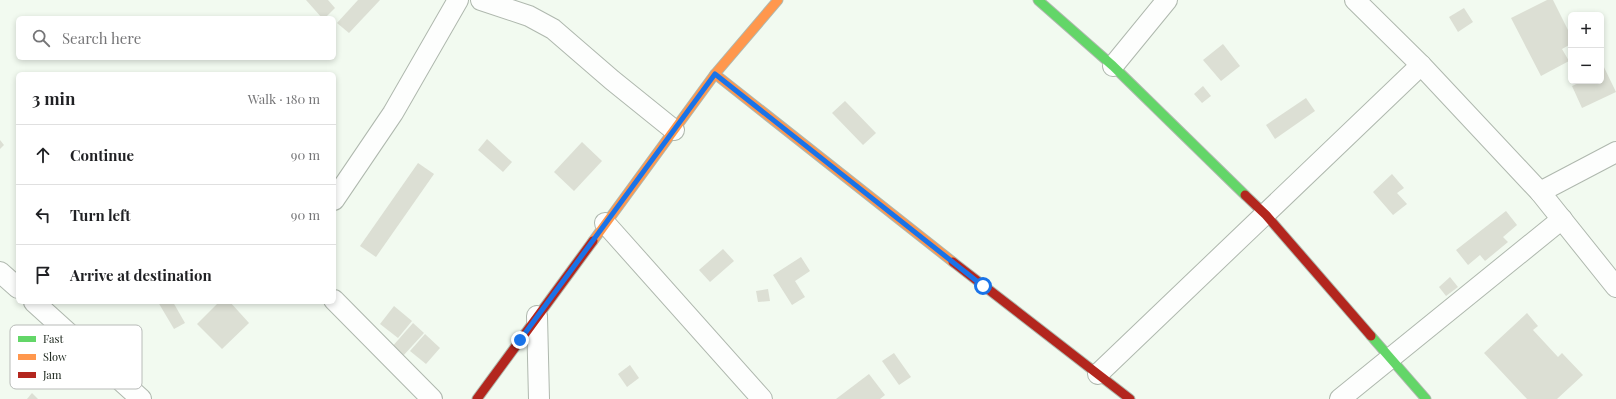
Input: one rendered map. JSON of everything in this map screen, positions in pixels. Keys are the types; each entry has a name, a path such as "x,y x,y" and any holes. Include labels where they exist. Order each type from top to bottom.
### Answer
{"street":[{"path":"336,197 393,113 458,0"},
{"path":"481,0 529,16 553,30 674,130"},
{"path":"478,399 537,316 715,74 778,0"},
{"path":"1038,0 1113,66 1266,215 1426,399"},
{"path":"1113,66 1167,0"},
{"path":"1355,0 1421,65 1540,192 1616,287"},
{"path":"1098,374 1266,215 1421,65"},
{"path":"715,74 1069,353 1130,399"},
{"path":"1540,192 1616,152"},
{"path":"1340,399 1390,357 1562,220"},
{"path":"605,223 762,399"},
{"path":"0,272 16,286"},
{"path":"336,302 432,399"},
{"path":"36,304 59,325"},
{"path":"537,316 539,399"},
{"path":"130,389 141,399"}],"building":[{"path":"306,0 328,0 335,8 327,16 320,16"},
{"path":"358,0 380,0 349,33 337,23"},
{"path":"1547,0 1553,0 1568,30 1568,46 1562,49 1568,62 1541,76 1511,18"},
{"path":"1464,8 1473,22 1458,32 1449,17"},
{"path":"1223,44 1240,66 1221,81 1203,60"},
{"path":"1604,67 1616,92 1582,108 1572,86 1576,84 1604,84"},
{"path":"1203,86 1211,96 1202,103 1194,94"},
{"path":"1306,98 1315,111 1275,139 1266,125"},
{"path":"845,101 876,133 863,145 832,113"},
{"path":"487,139 512,162 503,172 478,150"},
{"path":"0,140 4,145 0,149"},
{"path":"582,142 602,161 574,191 554,172"},
{"path":"418,163 434,174 376,257 360,246"},
{"path":"1392,174 1404,188 1397,193 1407,204 1393,215 1373,192"},
{"path":"1506,211 1517,225 1503,237 1508,242 1485,261 1480,255 1468,265 1456,250"},
{"path":"723,249 734,261 710,282 699,270"},
{"path":"801,257 810,271 795,281 805,297 792,305 773,275"},
{"path":"1450,277 1458,287 1446,296 1439,287"},
{"path":"768,289 770,301 758,302 756,291"},
{"path":"159,304 174,304 185,323 174,329"},
{"path":"217,304 232,304 249,323 222,349 197,324"},
{"path":"394,306 412,321 398,338 380,324"},
{"path":"1527,313 1538,326 1533,330 1558,357 1562,353 1583,375 1557,399 1527,399 1484,353"},
{"path":"413,323 424,333 402,357 391,348"},
{"path":"425,334 440,348 426,364 410,351"},
{"path":"894,353 911,377 899,385 882,361"},
{"path":"630,365 639,378 627,387 618,374"},
{"path":"869,374 885,395 880,399 836,399"},
{"path":"32,393 38,399 27,399"}],"traffic: fast":[{"path":"1038,0 1113,66 1245,195"},
{"path":"1371,336 1426,399"}],"traffic: slow":[{"path":"593,241 715,74 778,0"},
{"path":"715,74 953,262"}],"traffic: jam":[{"path":"1245,195 1266,215 1371,336"},
{"path":"477,399 593,241"},
{"path":"953,262 1130,399"}],"route":[{"path":"520,340 715,74 983,286"}]}
